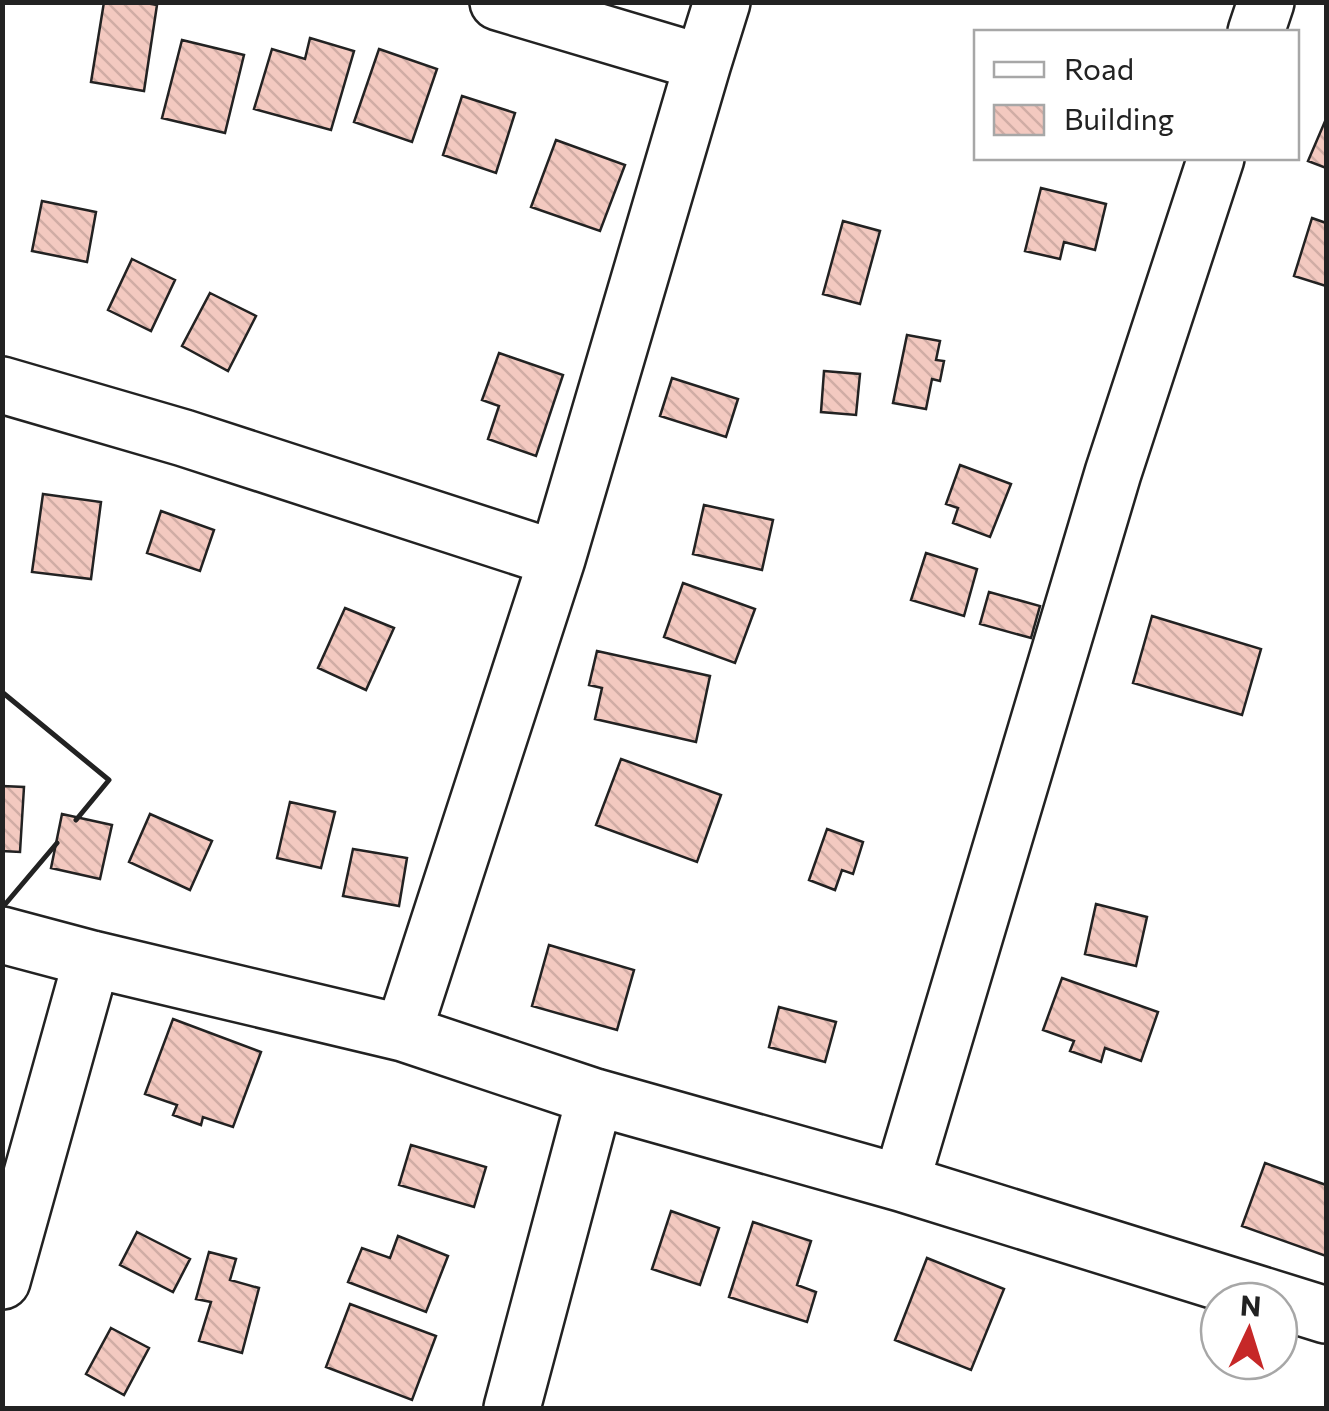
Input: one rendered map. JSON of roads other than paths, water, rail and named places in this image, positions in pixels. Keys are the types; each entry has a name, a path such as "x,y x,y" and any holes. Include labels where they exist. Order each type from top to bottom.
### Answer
{"street":[{"path":"498,2 703,63"},
{"path":"403,1034 556,559 722,2"},
{"path":"1257,30 1266,2"},
{"path":"901,1184 1113,473 1215,160"},
{"path":"2,385 184,438 556,559"},
{"path":"2,935 403,1034 595,1097 901,1184 1326,1315"},
{"path":"2,1281 92,959"},
{"path":"512,1408 595,1097"}]}
